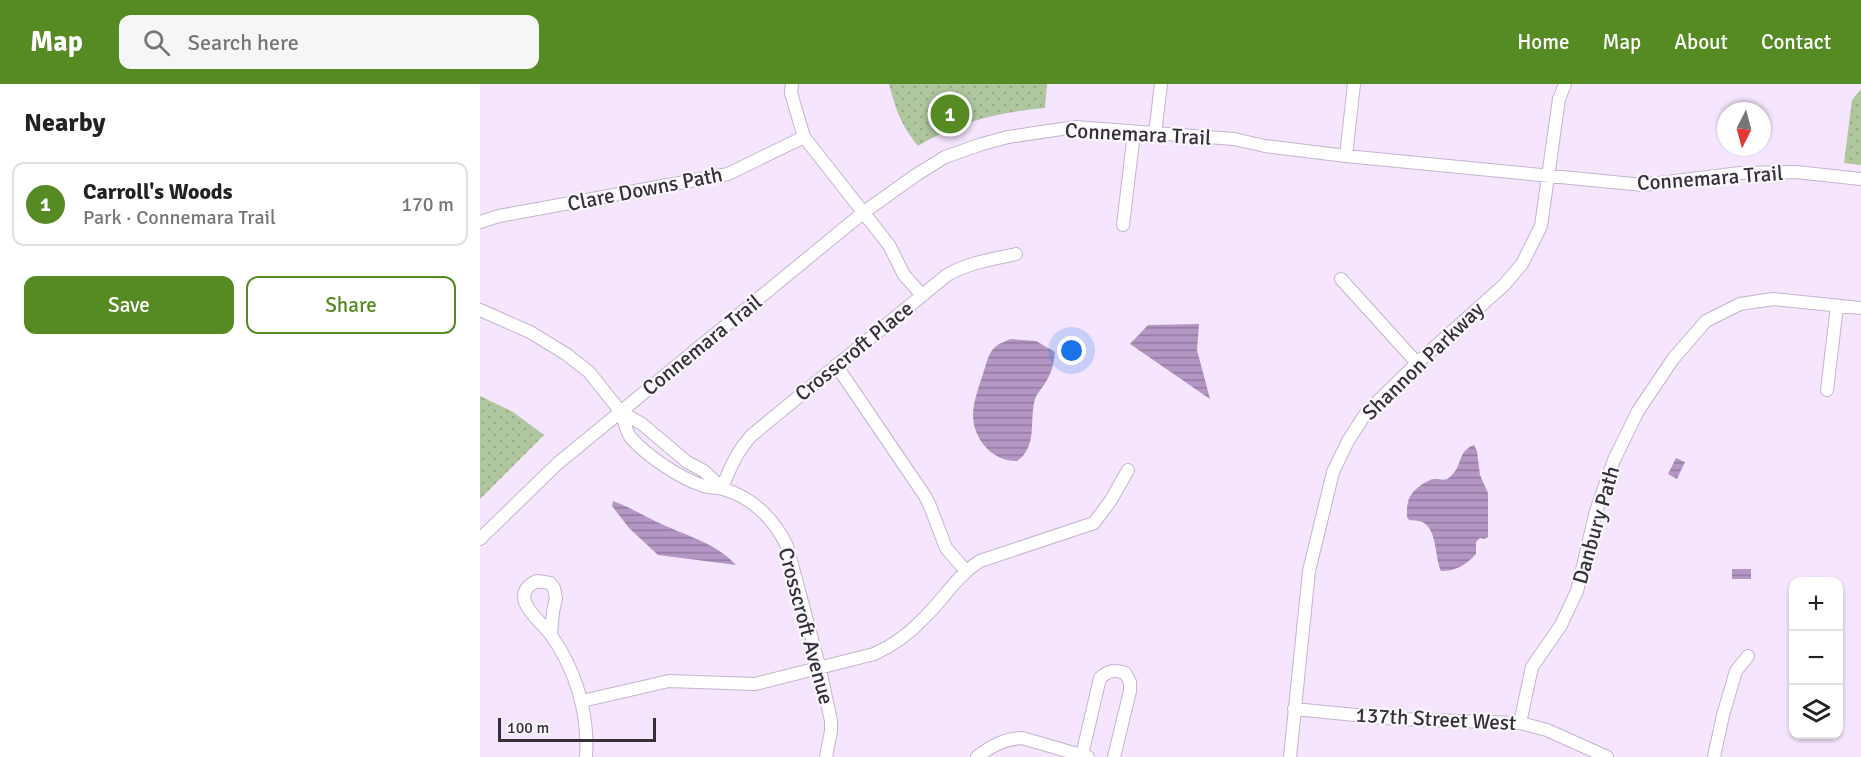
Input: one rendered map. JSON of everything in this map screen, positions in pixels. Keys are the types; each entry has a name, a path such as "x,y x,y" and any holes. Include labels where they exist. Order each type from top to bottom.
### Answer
{"street":[{"path":"792,84 791,93 804,137 864,212 895,254 904,275 922,295"},
{"path":"1155,134 1161,84"},
{"path":"1346,156 1354,84"},
{"name":"Shannon Parkway","path":"1290,757 1309,571 1333,472 1348,441 1366,413 1417,363 1504,285 1522,264 1541,226 1559,99 1565,84"},
{"name":"Connemara Trail","path":"480,539 549,471 864,212 945,157 982,144 1036,132 1075,128 1234,139 1265,146 1346,156 1643,185 1740,173 1796,172 1861,178"},
{"path":"1123,225 1134,133"},
{"name":"Clare Downs Path","path":"480,222 509,214 722,175 739,170 804,137"},
{"name":"Crosscroft Place","path":"722,488 741,447 752,435 947,275 961,267 1016,254"},
{"path":"1341,279 1417,363"},
{"name":"Danbury Path","path":"1520,723 1532,667 1561,624 1577,591 1596,511 1614,460 1638,411 1673,358 1706,321 1740,304 1773,299 1861,308"},
{"path":"1827,390 1837,306"},
{"name":"Crosscroft Avenue","path":"480,310 530,332 566,354 589,372 621,412 629,436 673,471 706,487 722,488 740,496 756,505 770,518 787,546 820,669 831,721 826,757"},
{"path":"836,366 925,496 946,548 965,570"},
{"path":"582,701 660,682 755,684 874,654 887,648 924,619 965,570 992,555 1094,523 1111,500 1128,470"},
{"path":"551,634 568,666 582,701 586,727 586,757"},
{"path":"1714,757 1736,671 1748,656"},
{"path":"977,757 992,746 1012,738 1022,738 1085,756 1100,678 1108,672 1118,670 1125,673 1130,682 1130,691 1114,757"},
{"name":"137th Street West","path":"1294,709 1396,719 1520,723 1547,730 1607,757"}],"green space":[{"path":"889,84 1047,84 1045,108 1012,112 963,124 918,146 900,117"},
{"path":"1861,89 1861,165 1844,163 1852,100"},
{"path":"480,396 513,412 544,435 480,499"}],"shaded area":[{"path":"1199,324 1197,350 1210,399 1130,344 1148,325"},
{"path":"1011,339 1036,341 1055,352 1049,375 1035,399 1032,433 1028,448 1017,461 1000,458 986,447 976,432 973,415 990,353 998,345"},
{"path":"1474,445 1480,475 1488,493 1488,537 1480,538 1476,542 1476,554 1464,564 1456,569 1441,571 1431,532 1422,522 1409,520 1407,505 1413,492 1426,482 1432,479 1448,479 1455,471 1465,451"},
{"path":"1676,458 1685,462 1677,479 1668,474"},
{"path":"613,501 704,542 721,552 736,565 658,555 629,528 612,506"},
{"path":"1732,569 1751,569 1751,579 1732,579"}],"place":[{"name":"Carroll's Woods","path":"950,114"}]}
